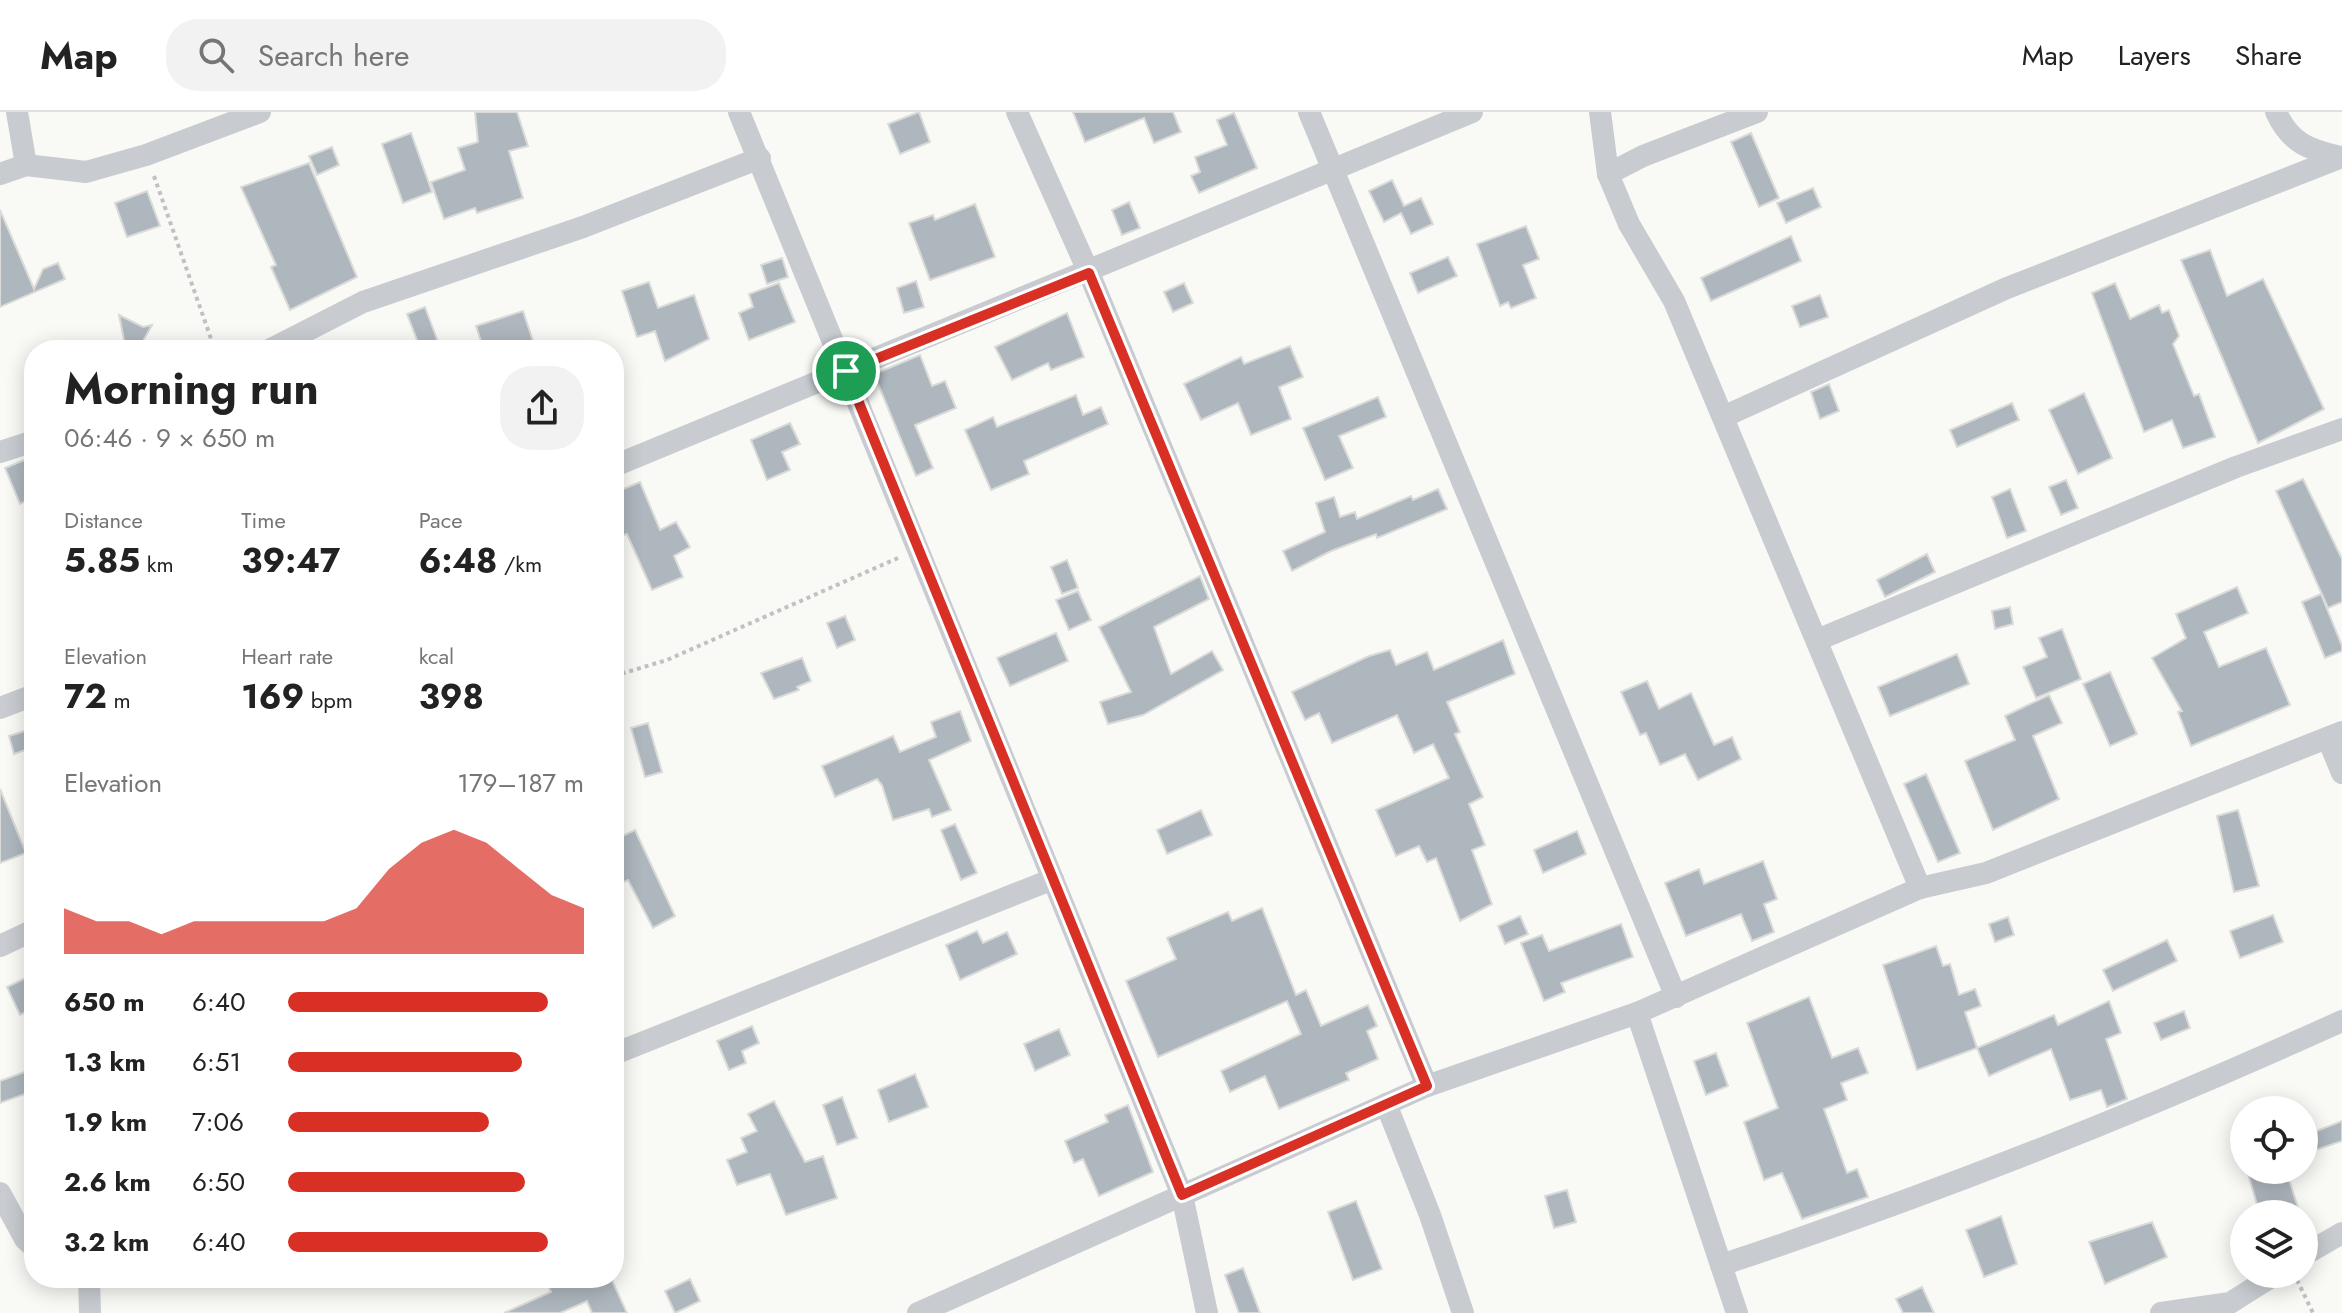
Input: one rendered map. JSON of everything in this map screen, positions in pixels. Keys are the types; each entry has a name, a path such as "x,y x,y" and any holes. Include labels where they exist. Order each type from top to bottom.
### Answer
{"street":[{"path":"17,112 26,165"},
{"path":"0,174 26,165 86,172 146,155 260,112"},
{"path":"739,112 1182,1195 1207,1313"},
{"path":"1017,112 1089,273 1427,1086"},
{"path":"1309,112 1676,997"},
{"path":"624,462 1089,273 1202,221 1472,112"},
{"path":"1600,112 1608,174 1629,224 1674,301 1920,888"},
{"path":"1608,174 1643,156 1757,112"},
{"path":"2276,112 2285,133 2310,151 2342,157"},
{"path":"1723,417 2007,288 2342,157"},
{"path":"289,340 363,302 583,227 760,158"},
{"path":"1817,640 2236,467 2342,429"},
{"path":"0,452 24,444"},
{"path":"0,708 24,699"},
{"path":"930,1310 1427,1086 1637,1013 1920,888 1986,873 2335,735 2342,773"},
{"path":"624,1050 1053,879"},
{"path":"0,946 24,935"},
{"path":"1637,1013 1737,1313"},
{"path":"1721,1265 1824,1231 2087,1132 2342,1021"},
{"path":"1386,1104 1463,1313"},
{"path":"0,1193 24,1237"},
{"path":"2318,1247 2342,1233"},
{"path":"89,1288 90,1313"},
{"path":"2161,1313 2230,1303 2254,1288"}],"path":[{"path":"146,155 211,340"},
{"path":"624,673 667,660 919,548"},
{"path":"2301,1288 2313,1313"}],"building":[{"path":"475,112 517,112 528,146 509,151 523,198 477,213 475,208 444,219 431,182 465,170 458,148 478,142"},
{"path":"919,112 930,142 900,154 888,124"},
{"path":"1073,112 1173,112 1181,132 1154,143 1144,118 1085,142"},
{"path":"1234,113 1257,168 1199,193 1191,176 1200,172 1195,157 1227,145 1217,120"},
{"path":"411,133 432,192 403,203 382,144"},
{"path":"1751,133 1779,198 1759,207 1731,142"},
{"path":"332,147 339,165 317,175 309,156"},
{"path":"309,163 357,277 290,310 271,267 276,265 241,187"},
{"path":"1392,180 1404,206 1421,198 1433,224 1411,234 1401,213 1384,222 1369,191"},
{"path":"1813,188 1821,207 1786,223 1777,203"},
{"path":"147,191 160,226 127,237 115,203"},
{"path":"1129,202 1140,228 1122,235 1112,210"},
{"path":"975,204 995,257 930,280 909,223 933,215 935,220"},
{"path":"0,210 34,289 43,269 58,263 65,279 0,307"},
{"path":"1526,226 1539,259 1523,265 1536,298 1511,308 1508,302 1500,306 1477,244"},
{"path":"1791,236 1801,261 1711,301 1701,278"},
{"path":"2210,250 2227,296 2263,279 2324,409 2258,443 2181,260"},
{"path":"1448,257 1457,276 1418,293 1410,273"},
{"path":"782,258 788,277 767,284 761,265"},
{"path":"916,281 924,307 904,313 897,288"},
{"path":"649,282 658,308 694,295 709,339 665,361 655,331 637,337 622,291"},
{"path":"779,283 795,322 749,340 739,313 753,307 749,294"},
{"path":"1184,283 1193,303 1173,312 1164,292"},
{"path":"2115,283 2130,319 2159,305 2162,313 2169,310 2179,336 2173,344 2194,396 2199,394 2215,437 2183,448 2172,420 2144,432 2092,293"},
{"path":"1820,295 1828,317 1800,327 1792,306"},
{"path":"425,307 437,340 417,340 407,314"},
{"path":"523,311 533,340 481,340 476,326"},
{"path":"1067,313 1084,357 1051,370 1048,363 1012,380 995,347"},
{"path":"119,315 143,327 152,325 144,340 124,340"},
{"path":"1290,346 1303,377 1279,387 1291,419 1251,435 1238,403 1201,420 1184,384 1241,357 1244,364"},
{"path":"920,355 932,386 945,381 956,408 915,425 933,468 916,476 876,379 879,372"},
{"path":"1829,384 1839,411 1820,419 1811,392"},
{"path":"2084,393 2112,458 2078,474 2049,410"},
{"path":"1076,395 1083,415 1101,407 1108,424 1024,461 1029,474 991,490 965,430 993,417 997,427"},
{"path":"1378,397 1386,417 1339,436 1353,468 1325,480 1303,428"},
{"path":"2012,403 2019,420 1957,447 1950,430"},
{"path":"790,423 800,444 782,452 790,470 767,480 751,440"},
{"path":"24,460 24,502 20,504 5,468"},
{"path":"2303,479 2342,559 2342,602 2328,608 2276,491"},
{"path":"2066,480 2078,508 2061,515 2049,487"},
{"path":"640,482 660,530 676,522 690,547 674,556 683,577 652,590 627,534 624,535 624,489"},
{"path":"1438,489 1447,509 1377,538 1376,534 1331,551 1292,571 1283,551 1325,532 1316,503 1334,497 1340,517 1355,512 1357,519 1411,496 1413,500"},
{"path":"2010,489 2026,531 2007,538 1992,497"},
{"path":"1927,554 1935,572 1885,597 1877,580"},
{"path":"1067,560 1078,588 1062,594 1051,567"},
{"path":"1200,576 1209,599 1154,627 1171,674 1212,651 1223,670 1143,715 1108,724 1100,702 1131,692 1099,627"},
{"path":"2237,587 2248,613 2204,632 2219,667 2266,648 2290,705 2191,746 2178,712 2182,711 2152,658 2186,638 2176,614"},
{"path":"1078,591 1091,620 1069,630 1056,600"},
{"path":"2321,594 2342,646 2342,651 2325,658 2302,602"},
{"path":"2010,607 2013,624 1995,629 1992,611"},
{"path":"845,616 855,640 837,648 827,623"},
{"path":"2062,629 2081,679 2036,698 2023,667 2047,657 2039,638"},
{"path":"1056,633 1068,661 1010,686 997,658"},
{"path":"1503,640 1515,674 1447,702 1460,732 1455,734 1483,797 1469,804 1485,845 1472,850 1492,904 1460,921 1436,858 1427,862 1419,846 1396,856 1376,810 1449,778 1433,744 1414,753 1397,715 1332,743 1319,713 1305,720 1292,692 1369,656 1390,650 1396,665 1427,652 1434,670"},
{"path":"1957,654 1969,684 1890,716 1878,687"},
{"path":"802,658 811,681 797,687 799,690 774,699 761,673"},
{"path":"2110,672 2137,734 2110,746 2083,684"},
{"path":"1647,681 1659,709 1691,693 1714,745 1732,737 1741,759 1698,780 1685,754 1660,765 1646,733 1640,735 1621,692"},
{"path":"2049,695 2062,723 2033,736 2059,799 1993,830 1965,761 2015,740 2005,716"},
{"path":"960,711 971,741 929,760 951,810 932,817 929,809 893,820 882,785 877,779 835,797 822,766 893,736 900,752 936,737 931,722"},
{"path":"648,723 662,772 645,777 631,728"},
{"path":"24,731 24,750 14,754 9,736"},
{"path":"1926,774 1960,853 1938,862 1904,784"},
{"path":"0,789 24,854 0,863"},
{"path":"1201,810 1212,835 1167,854 1157,830"},
{"path":"2238,810 2259,886 2234,892 2217,816"},
{"path":"955,824 977,873 961,880 941,830"},
{"path":"635,830 675,916 653,928 628,880 624,882 624,835"},
{"path":"1577,831 1586,854 1543,873 1534,850"},
{"path":"1763,861 1777,899 1764,904 1774,932 1752,941 1741,914 1686,936 1665,883 1699,869 1704,884"},
{"path":"1262,908 1296,995 1306,990 1321,1026 1368,1005 1377,1026 1367,1031 1378,1059 1346,1073 1349,1080 1279,1109 1265,1076 1230,1092 1221,1071 1301,1034 1287,1001 1158,1057 1126,981 1176,959 1167,938 1228,912 1232,921"},
{"path":"2273,915 2283,942 2240,958 2230,931"},
{"path":"1520,916 1528,934 1505,944 1498,926"},
{"path":"2008,917 2014,935 1995,942 1989,924"},
{"path":"1621,924 1633,957 1561,983 1565,992 1544,1001 1521,943 1542,935 1549,951"},
{"path":"977,931 983,943 1007,932 1017,954 960,980 946,945"},
{"path":"2167,940 2177,961 2113,991 2103,970"},
{"path":"1936,946 1943,966 1950,964 1959,995 1975,989 1981,1006 1965,1012 1977,1048 1917,1070 1883,965"},
{"path":"24,979 24,1013 20,1015 7,987"},
{"path":"1809,997 1832,1058 1858,1048 1868,1073 1841,1083 1847,1100 1824,1109 1847,1173 1857,1169 1868,1197 1802,1219 1782,1173 1764,1180 1744,1122 1778,1108 1747,1023"},
{"path":"2109,1001 2121,1033 2106,1039 2127,1099 2107,1107 2101,1090 2070,1100 2051,1049 1989,1076 1977,1048 2054,1015 2058,1025"},
{"path":"2184,1011 2190,1028 2161,1040 2154,1023"},
{"path":"752,1026 759,1043 742,1051 746,1063 729,1070 717,1041"},
{"path":"1059,1029 1070,1055 1035,1071 1024,1044"},
{"path":"1716,1053 1728,1086 1706,1095 1694,1061"},
{"path":"24,1072 24,1094 0,1103 0,1081"},
{"path":"915,1074 928,1107 889,1122 878,1090"},
{"path":"842,1097 857,1138 837,1145 823,1105"},
{"path":"774,1101 805,1162 823,1156 837,1198 786,1215 770,1174 737,1185 727,1160 747,1152 741,1138 757,1131 748,1114"},
{"path":"1128,1105 1153,1172 1099,1196 1083,1159 1074,1163 1065,1141 1108,1122 1105,1115"},
{"path":"2342,1121 2342,1141 2318,1149 2318,1130"},
{"path":"2251,1184 2290,1184 2296,1200 2256,1200"},
{"path":"1567,1190 1576,1222 1554,1228 1545,1196"},
{"path":"1356,1201 1382,1269 1353,1280 1328,1212"},
{"path":"2001,1216 2017,1264 1984,1277 1966,1230"},
{"path":"2152,1222 2167,1257 2105,1284 2089,1242"},
{"path":"1243,1268 1260,1313 1239,1313 1225,1275"},
{"path":"690,1279 700,1301 675,1313 665,1291"},
{"path":"1922,1287 1934,1313 1903,1313 1896,1299"},
{"path":"549,1288 616,1288 627,1313 592,1313 587,1301 560,1313 504,1313 551,1292"}],"route":[{"path":"1089,273 1427,1086 1182,1195 846,371 1089,273"}]}
